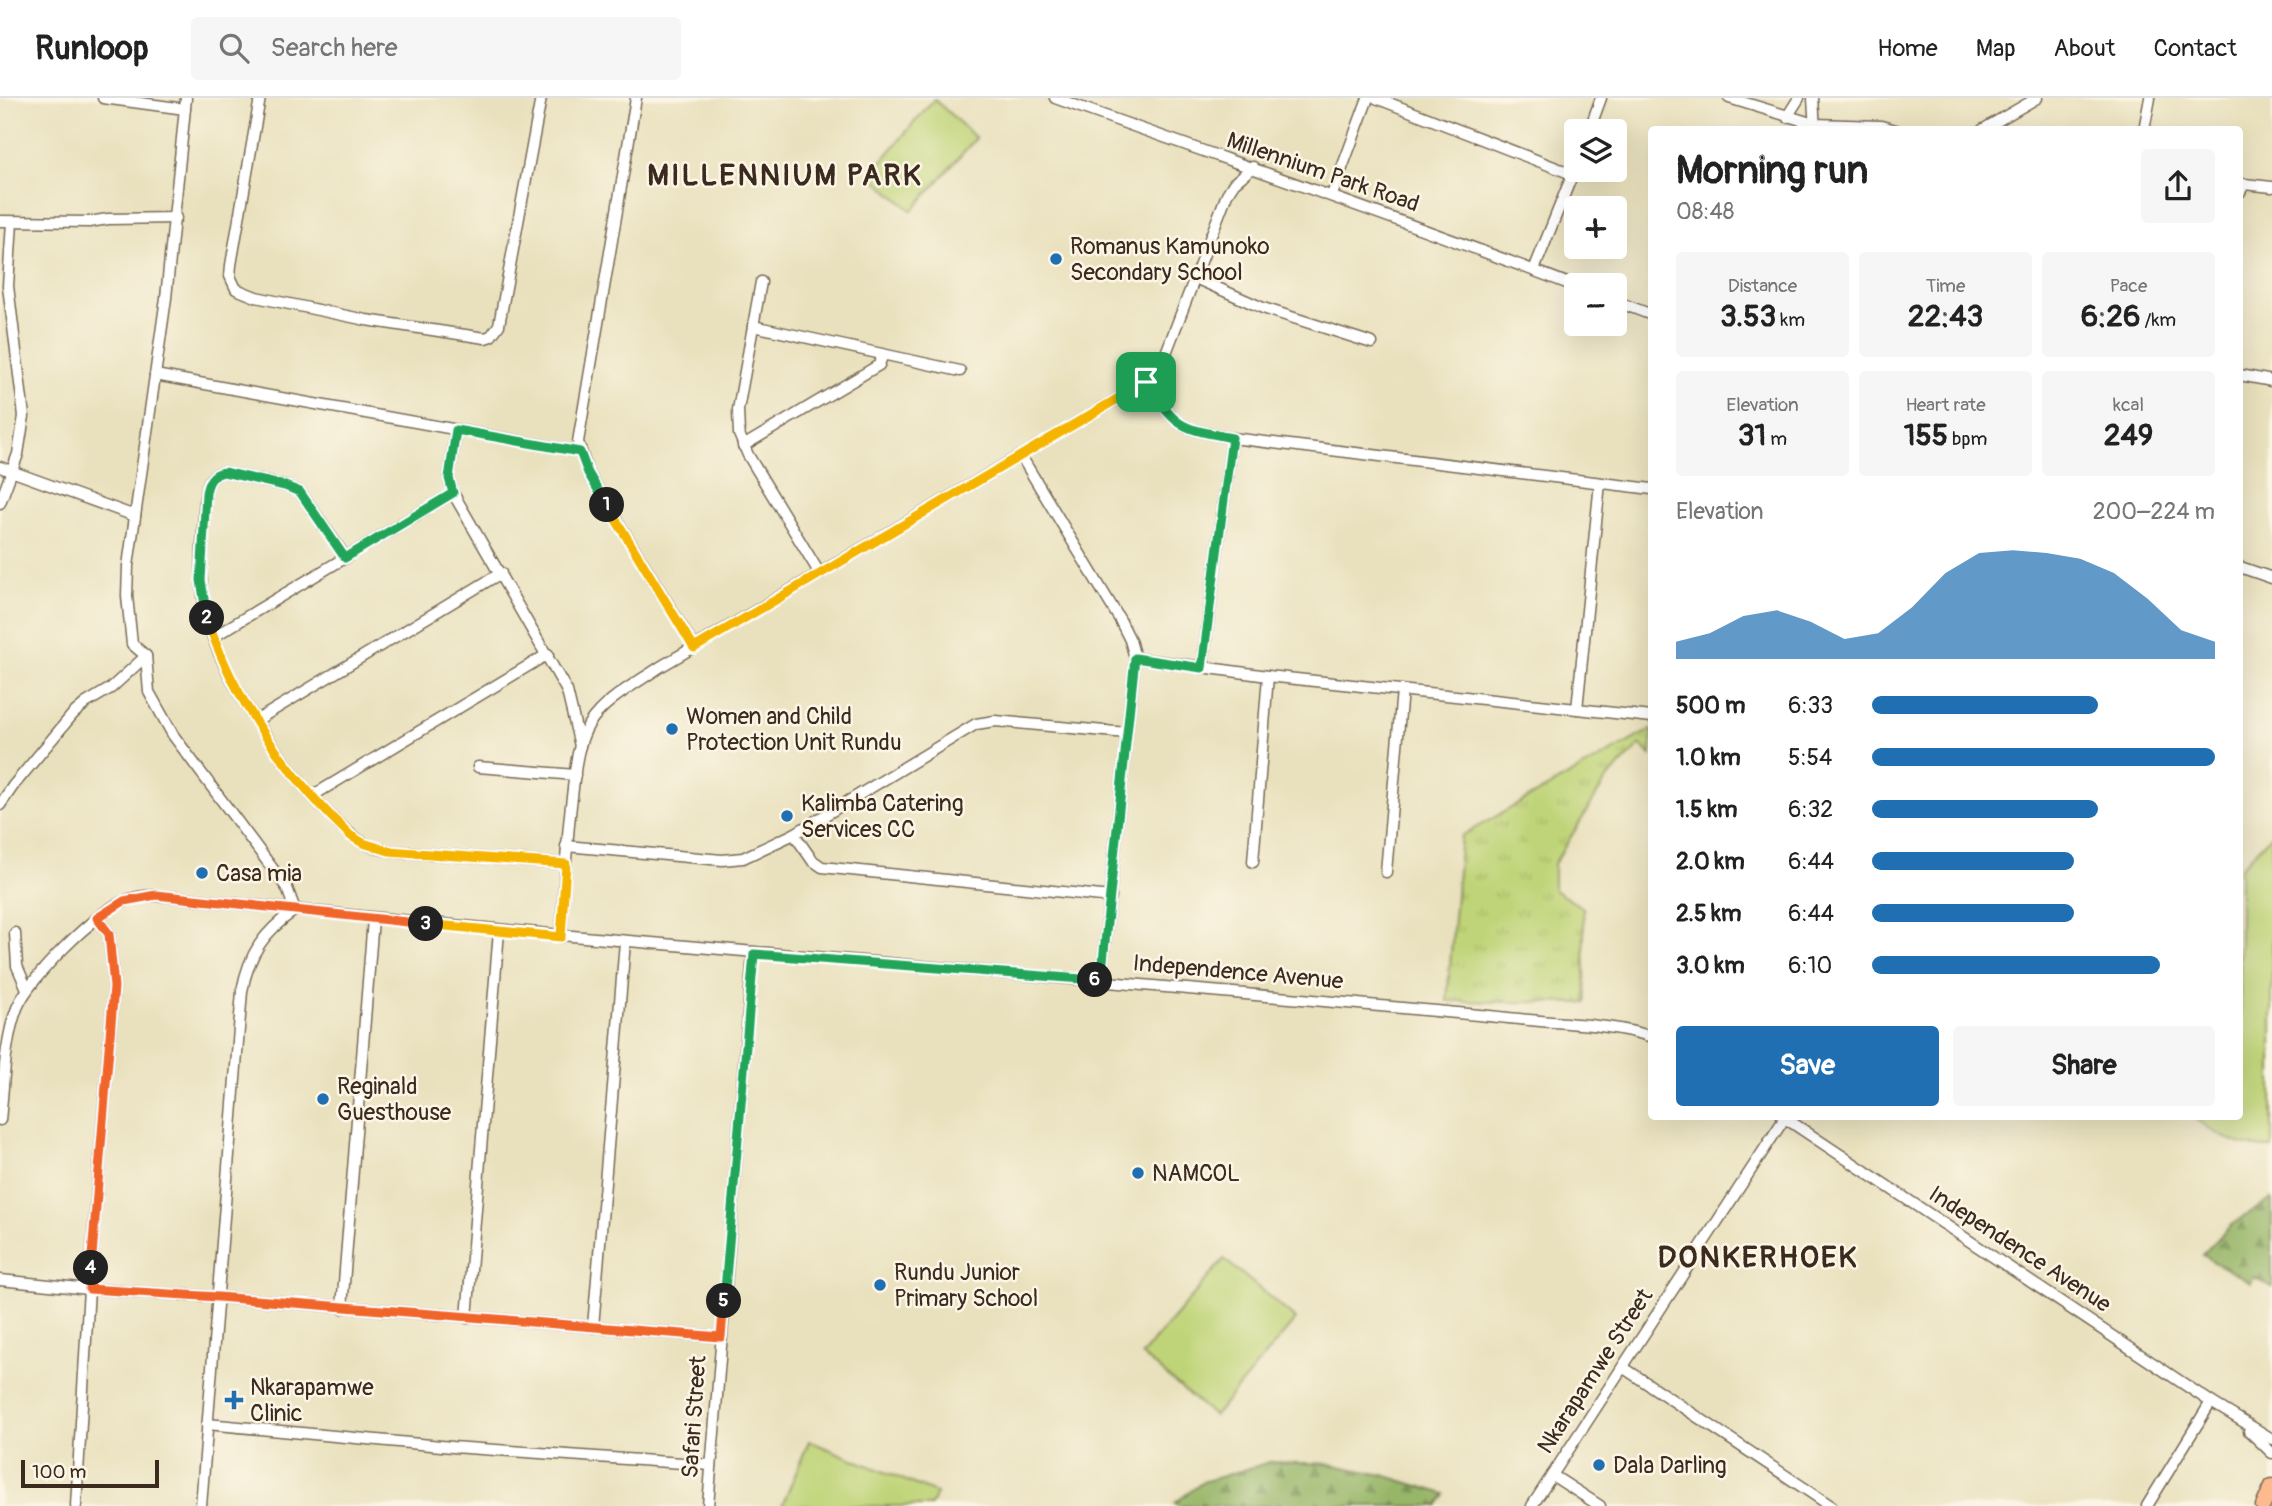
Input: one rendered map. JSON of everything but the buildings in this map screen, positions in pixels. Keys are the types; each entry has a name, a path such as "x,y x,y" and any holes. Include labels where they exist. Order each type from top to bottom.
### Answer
{"main road":[{"path":"2265,1506 2272,1486"},
{"path":"2265,1506 2272,1501"}],"street":[{"path":"103,98 186,104 176,218 128,566 127,596 132,644 146,656 149,692 173,735 287,888 295,910 275,924 259,945 248,967 242,991 201,1506"},
{"path":"260,98 231,265 230,276 236,289 256,297 366,320 485,338 491,337 499,324 541,98"},
{"path":"636,98 578,432 580,452 588,473 694,648"},
{"name":"Millennium Park Road","path":"1055,98 1217,157 1332,195 1564,281"},
{"path":"1332,195 1368,98"},
{"path":"1376,98 1564,171"},
{"path":"1593,119 1601,98"},
{"path":"1729,98 1812,126"},
{"path":"1787,117 1799,98"},
{"path":"1813,98 1815,126"},
{"path":"1989,126 2036,98"},
{"path":"2145,126 2150,98"},
{"path":"561,937 566,846 575,775 580,746 590,723 607,706 660,667 1146,382 1161,364 1227,194 1234,183 1253,167"},
{"path":"1534,270 1569,182"},
{"path":"2243,186 2272,187"},
{"path":"0,221 89,222 176,218"},
{"path":"0,503 23,435 24,416 8,286 12,222"},
{"path":"1195,278 1263,308 1372,343"},
{"path":"761,282 738,410 739,434 743,446 820,574"},
{"path":"1627,306 1648,313"},
{"path":"753,326 960,371"},
{"path":"743,446 879,365 883,354"},
{"path":"155,375 580,452"},
{"path":"2243,376 2272,381"},
{"path":"1146,382 1168,415 1180,425 1194,431 1232,438 1648,489"},
{"path":"456,430 449,478 453,493 567,691 580,746"},
{"path":"1202,668 1232,438"},
{"path":"1021,456 1120,620 1135,658 1101,980"},
{"path":"0,467 135,516"},
{"path":"345,558 300,492 224,472 218,473 210,480 206,493 201,561 203,598 213,637 232,678 292,774 351,836 376,848 566,864"},
{"path":"1577,709 1600,483"},
{"path":"213,637 453,493"},
{"path":"2243,568 2272,578"},
{"path":"257,720 501,573"},
{"path":"312,796 548,654"},
{"path":"0,805 74,714 86,703 111,688 146,656"},
{"path":"1135,658 1268,676 1648,717"},
{"path":"1253,862 1268,676"},
{"path":"1386,872 1402,690"},
{"path":"566,846 731,860 752,854 794,835 961,731 985,721 1127,733"},
{"path":"478,766 575,775"},
{"path":"794,835 812,860 822,867 1111,897"},
{"name":"Independence Avenue","path":"0,1120 4,1050 16,1011 27,989 97,918 124,901 156,895 561,937 1101,980 1606,1028 1648,1036"},
{"path":"76,1506 89,1289 114,987 109,934 97,918"},
{"path":"342,1308 373,919"},
{"path":"467,1318 499,930"},
{"path":"15,933 17,966 27,989"},
{"path":"593,1327 625,942"},
{"name":"Safari Street","path":"708,1506 754,954"},
{"name":"Nkarapamwe Street","path":"1532,1506 1624,1368 1782,1120"},
{"name":"Independence Avenue","path":"1788,1120 1862,1172 2211,1402 2272,1439"},
{"path":"0,1280 721,1337"},
{"path":"1624,1368 1831,1506"},
{"path":"2147,1506 2211,1402"},
{"name":"Independence Avenue","path":"2234,1416 2272,1452"},
{"path":"207,1424 452,1447 712,1465"},
{"path":"1552,1475 1600,1506"}],"green space":[{"path":"934,99 976,138 912,211 870,175"},
{"path":"1648,731 1648,752 1640,745 1606,780 1554,864 1554,890 1583,908 1586,1003 1447,1001 1461,836"},
{"path":"2272,834 2272,1148 2250,1146 2230,1140 2197,1120 2243,1120 2243,865"},
{"path":"2272,1199 2272,1287 2254,1277 2251,1283 2202,1255 2231,1225"},
{"path":"1224,1259 1296,1319 1214,1416 1142,1355"},
{"path":"809,1441 936,1493 931,1506 782,1506"},
{"path":"1270,1462 1329,1464 1383,1475 1445,1494 1437,1506 1180,1506 1175,1503 1203,1482"}],"place":[{"name":"Romanus Kamunoko Secondary School","path":"1056,259"},
{"name":"Women and Child Protection Unit Rundu","path":"672,729"},
{"name":"Kalimba Catering Services CC","path":"787,816"},
{"name":"Casa mia","path":"202,873"},
{"name":"Reginald Guesthouse","path":"323,1099"},
{"name":"NAMCOL","path":"1138,1173"},
{"name":"Rundu Junior Primary School","path":"880,1285"},
{"name":"Nkarapamwe Clinic","path":"234,1400"},
{"name":"Dala Darling","path":"1599,1465"}],"district":[{"name":"MILLENNIUM PARK","path":"785,175"},
{"name":"DONKERHOEK","path":"1758,1257"}],"route":[{"path":"1146,382 1168,415 1180,425 1194,431 1232,438 1202,668 1135,658 1101,980 754,954 721,1337 89,1289 114,987 109,934 97,918 124,901 156,895 561,937 566,864 376,848 351,836 292,774 232,678 207,618 201,561 207,485 213,476 224,472 300,492 345,558 453,493 449,478 456,430 580,452 588,473 694,648 1146,382"}]}
